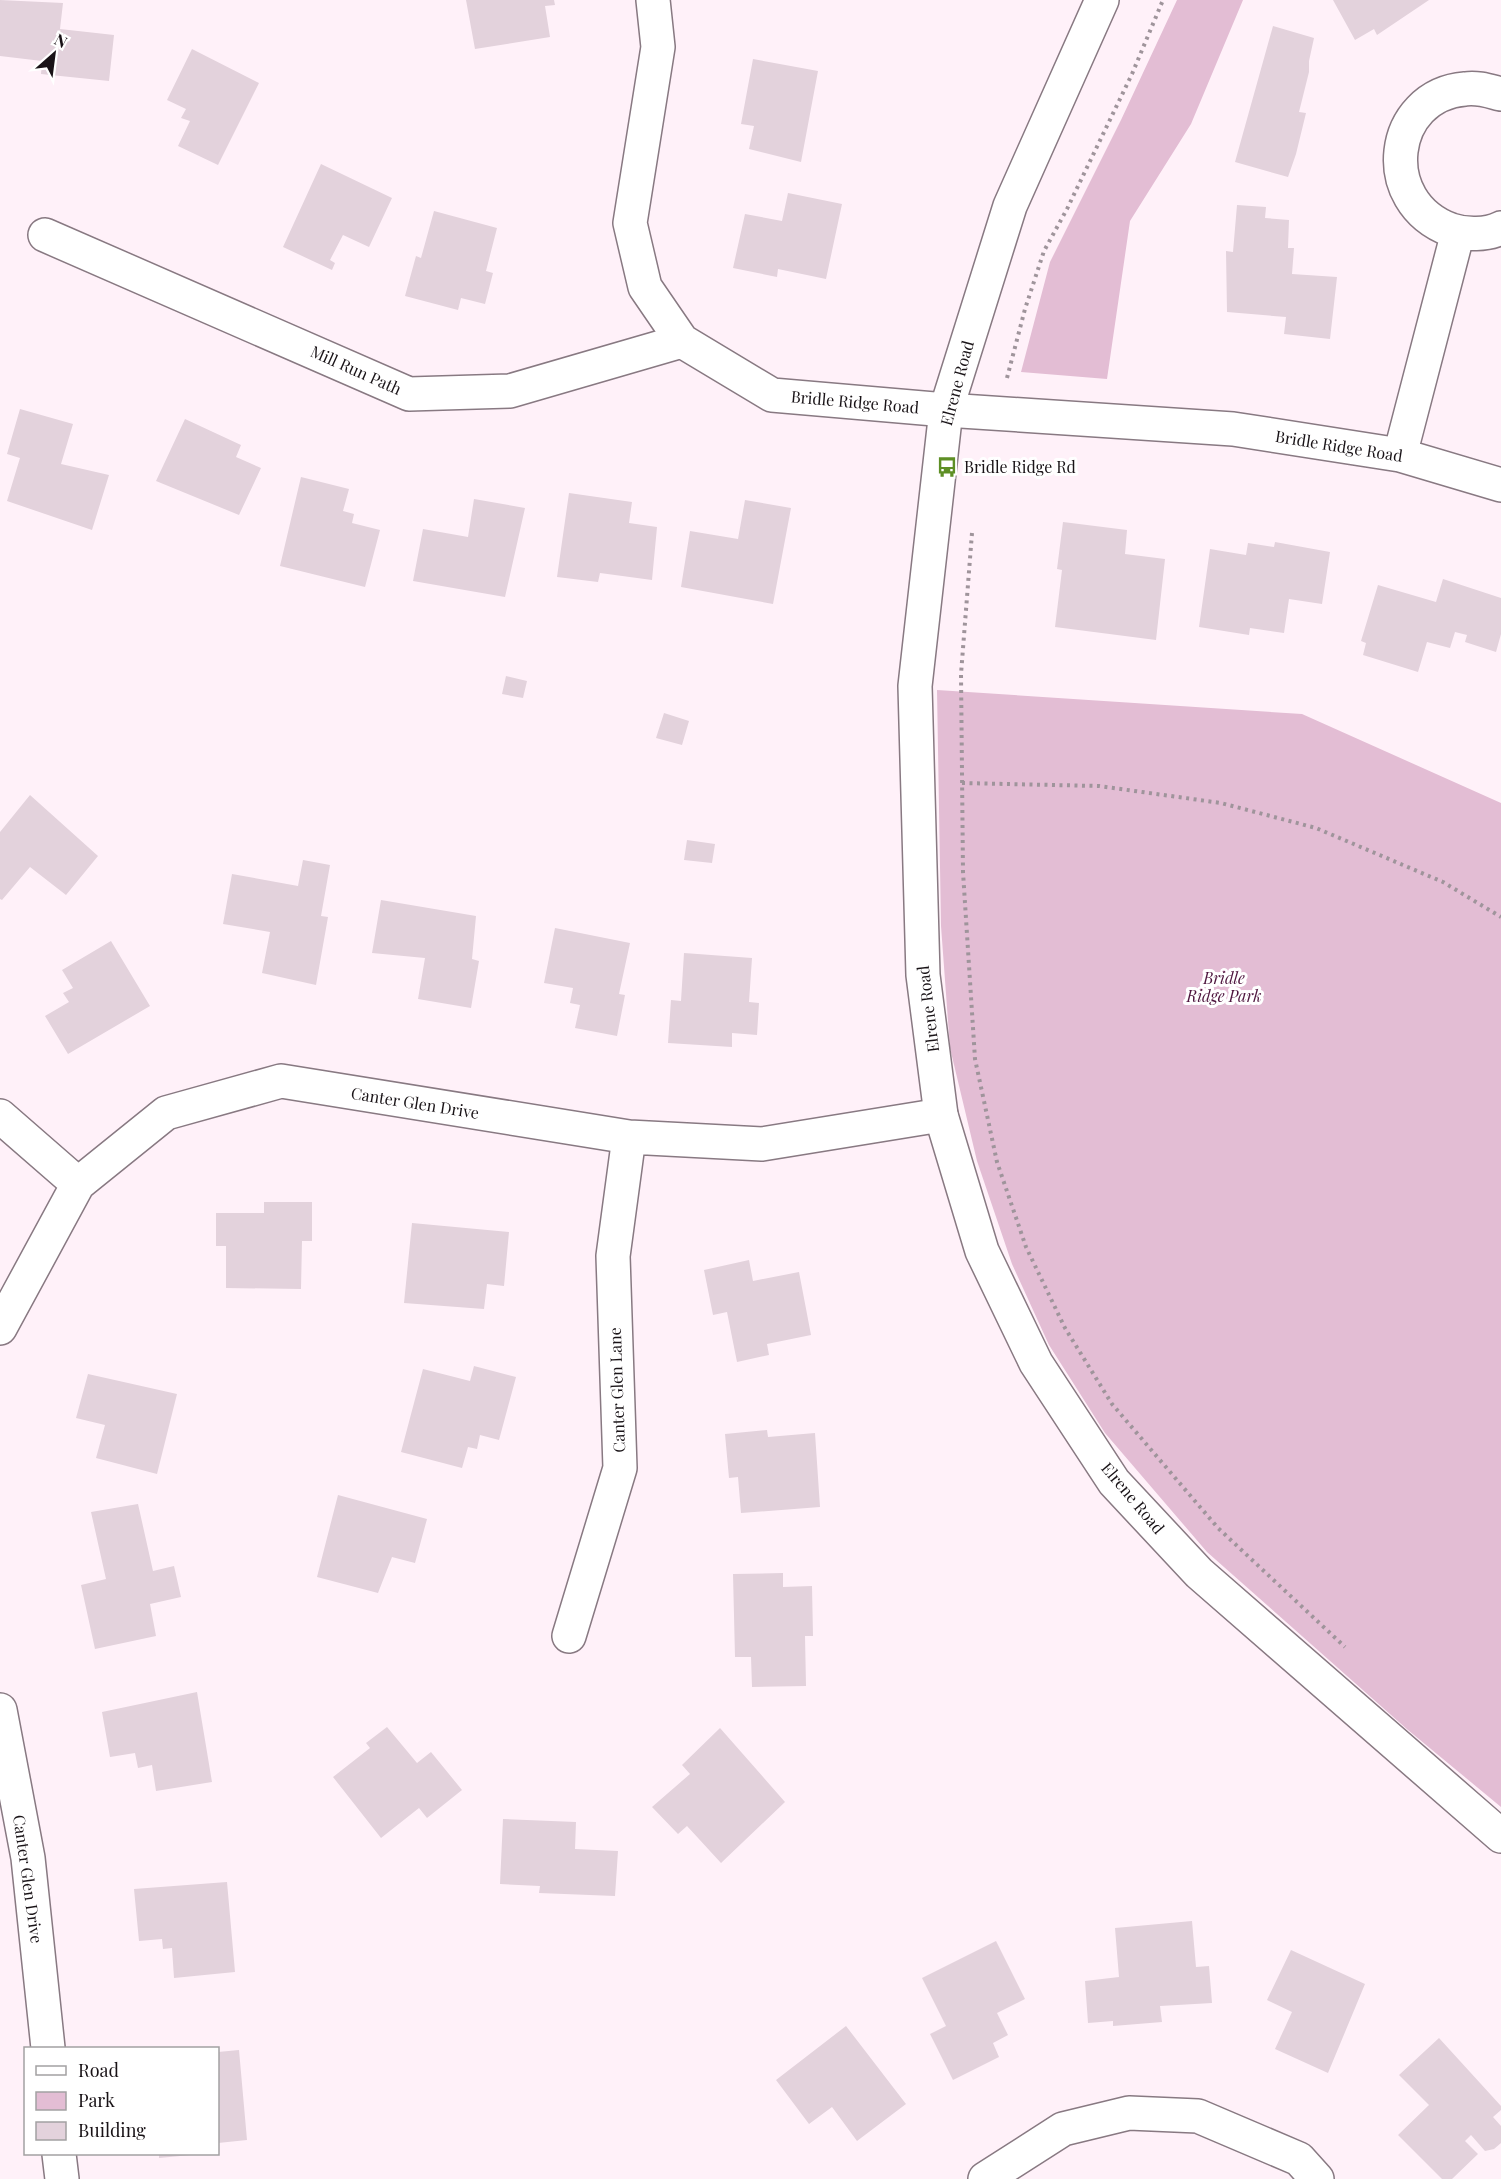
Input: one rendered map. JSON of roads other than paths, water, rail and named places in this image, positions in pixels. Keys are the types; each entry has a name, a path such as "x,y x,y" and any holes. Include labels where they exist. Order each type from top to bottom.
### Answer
{"street":[{"name":"Bridle Ridge Road","path":"653,0 658,47 630,223 645,287 682,341 772,395 946,410 1233,429 1400,455 1501,485"},
{"name":"Elrene Road","path":"1102,0 1010,206 946,410 915,686 922,975 941,1115 982,1251 1036,1363 1114,1482 1199,1573 1501,1836"},
{"path":"1501,94 1483,89 1464,88 1446,93 1429,102 1416,115 1406,131 1401,148 1400,167 1404,186 1412,202 1425,216 1440,226 1458,232 1477,234 1501,228"},
{"path":"1400,455 1458,232"},
{"name":"Mill Run Path","path":"45,235 409,394 510,391 682,341"},
{"name":"Canter Glen Drive","path":"0,1328 78,1184 166,1113 281,1081 629,1137 762,1144 941,1115"},
{"path":"0,1116 78,1184"},
{"name":"Canter Glen Lane","path":"569,1636 620,1468 613,1256 629,1137"},
{"name":"Canter Glen Drive","path":"0,1710 28,1858 48,2047"},
{"path":"985,2179 1063,2129 1129,2113 1198,2116 1299,2159 1317,2179"},
{"path":"59,2155 62,2179"}],"place":[{"name":"Bridle Ridge Rd","path":"947,467"}],"park label":[{"name":"Bridle Ridge Park","path":"1224,987"}]}
